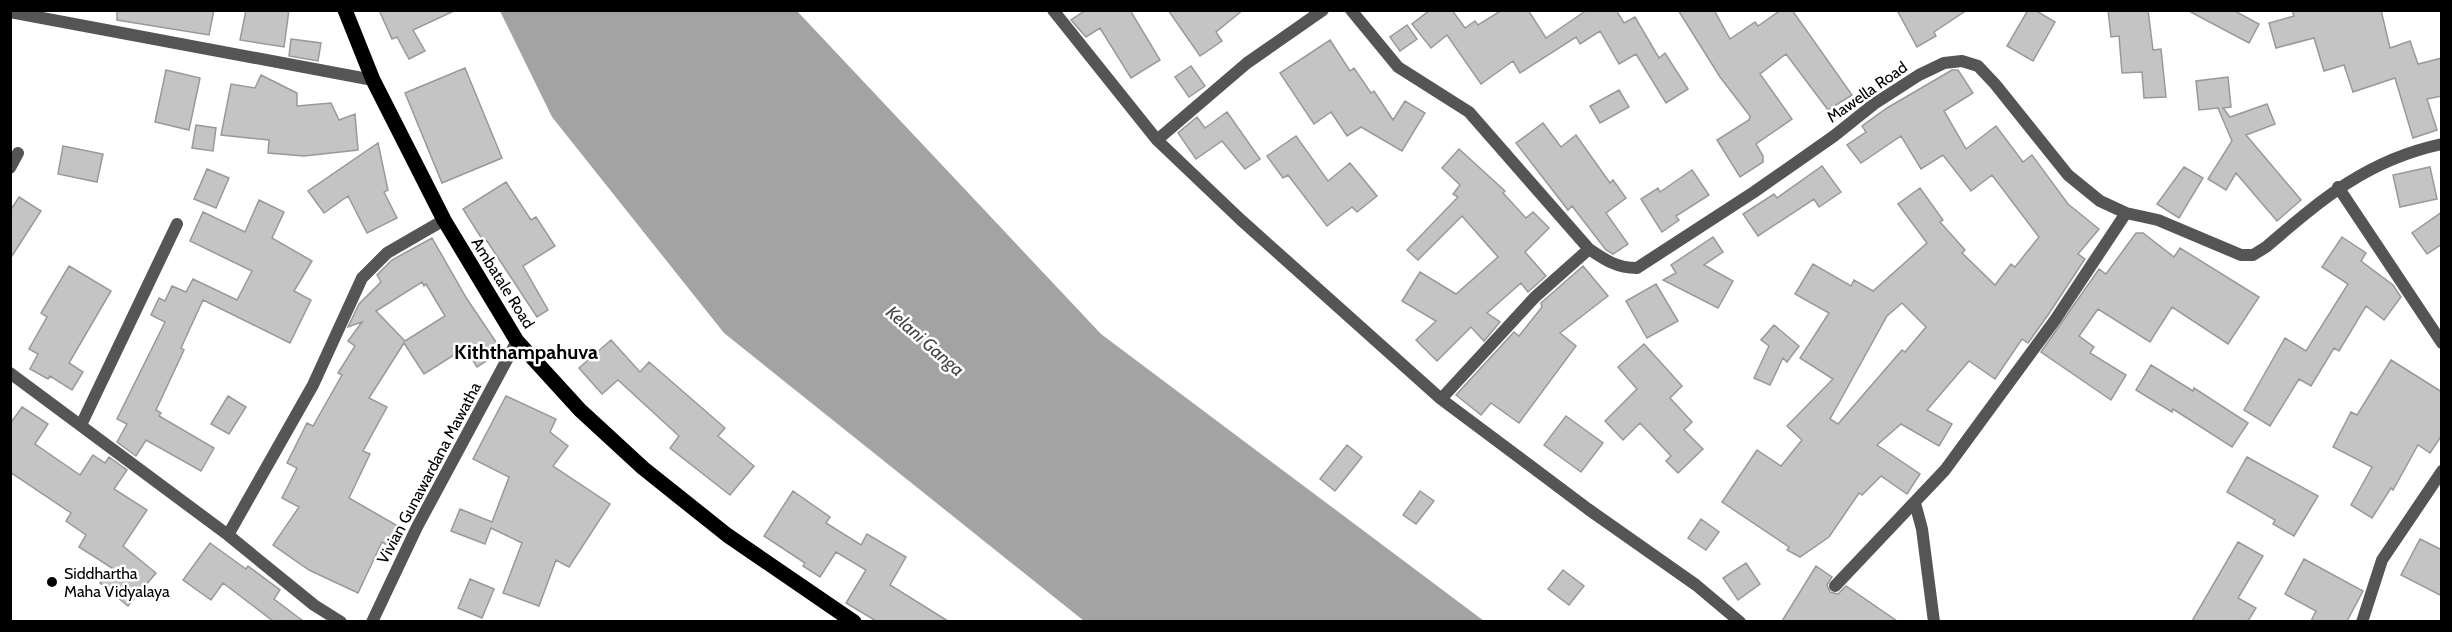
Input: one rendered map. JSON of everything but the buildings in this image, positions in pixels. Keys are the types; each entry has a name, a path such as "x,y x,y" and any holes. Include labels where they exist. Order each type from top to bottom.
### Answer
{"main road":[{"name":"Ambatale Road","path":"345,10 373,80 444,220 517,341 580,410 643,468 727,535 854,621"}],"street":[{"path":"1053,10 1156,140 1241,220 1441,399 1696,585 1740,621"},
{"path":"1156,140 1247,63 1323,10"},
{"name":"Mawella Road","path":"1351,10 1398,68 1468,112 1589,249 1608,263 1637,268 1754,192 1834,136 1874,104 1936,67 1962,61 1978,66 2068,175 2100,201 2126,213 2158,220 2226,251 2253,255 2266,247 2338,187 2386,162 2442,144"},
{"path":"10,12 373,80"},
{"path":"10,168 18,153"},
{"path":"2338,187 2442,343"},
{"path":"1835,586 1952,461 2055,320 2126,213"},
{"path":"228,535 313,385 362,278 387,253 444,220"},
{"path":"81,425 177,224"},
{"path":"1441,399 1535,297 1589,249"},
{"name":"Vivian Gunawardana Mawatha","path":"372,621 417,527 517,341"},
{"path":"10,374 228,535 314,605 341,621"},
{"path":"2362,621 2382,560 2442,471"},
{"path":"1915,502 1922,529 1934,621"}],"water":[{"name":"Kelani Ganga","path":"500,11 797,11 1101,334 1484,621 1084,621 724,333 552,117"}],"place":[{"name":"Siddhartha Maha Vidyalaya","path":"52,582"}],"district":[{"name":"Kiththampahuva","path":"526,352"}]}
